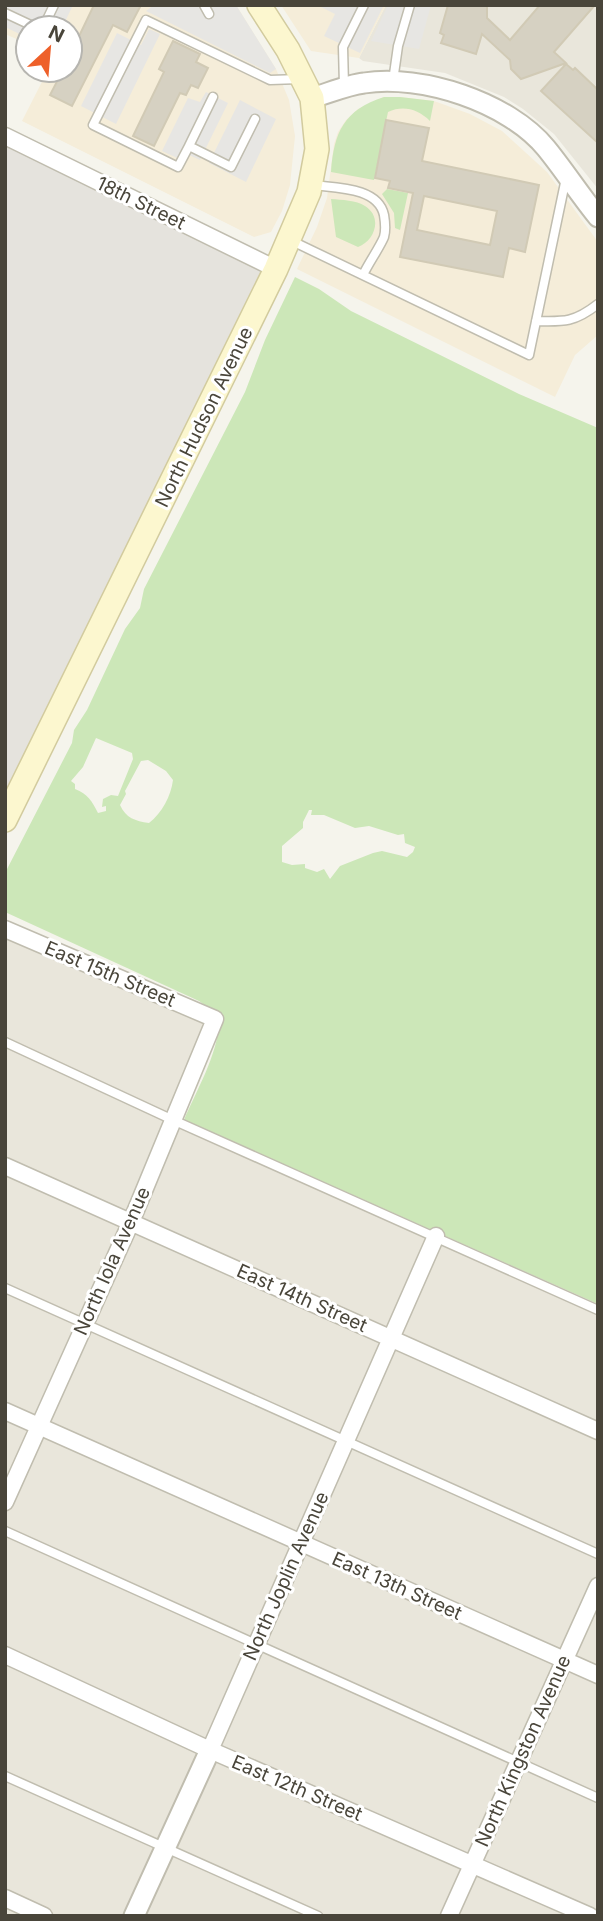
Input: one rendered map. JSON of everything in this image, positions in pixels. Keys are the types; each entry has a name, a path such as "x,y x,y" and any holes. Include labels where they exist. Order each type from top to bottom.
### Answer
{"main road":[{"name":"North Hudson Avenue","path":"5,820 276,270 310,184 317,149 307,88 288,50 259,5"}],"street":[{"path":"307,88 344,89 363,83 393,82 441,88 470,98 504,114 525,128 545,147 598,217"},
{"name":"18th Street","path":"5,136 276,270"},
{"name":"East 15th Street","path":"5,929 215,1020"},
{"name":"North Iola Avenue","path":"5,1502 131,1222 215,1020"},
{"name":"East 14th Street","path":"5,1166 598,1431"},
{"name":"North Joplin Avenue","path":"134,1916 210,1751 436,1236"},
{"name":"East 13th Street","path":"5,1411 598,1675"},
{"name":"North Kingston Avenue","path":"449,1916 598,1586"},
{"name":"East 12th Street","path":"5,1655 210,1751 590,1916"},
{"path":"5,1898 44,1916"}],"lane":[{"path":"204,5 209,14"},
{"path":"344,89 343,47 364,5"},
{"path":"393,82 398,46 410,5"},
{"path":"213,97 178,167 93,125 146,20 270,80 307,88"},
{"path":"189,146 231,167 255,119"},
{"path":"289,240 529,355 566,177"},
{"path":"310,184 361,193 379,203 385,219 383,237 363,275"},
{"path":"536,321 564,322 582,317 598,304"},
{"path":"5,1042 173,1121 598,1310"},
{"path":"5,1288 598,1554"},
{"path":"5,1531 598,1798"},
{"path":"5,1776 318,1916"}],"shaded area":[{"path":"5,5 236,5 276,69 289,100 295,136 290,185 282,211 271,232 254,237 22,121 41,84 84,84 84,14 14,14 14,38 5,34"},
{"path":"8,5 73,5 69,14 14,14 14,31 5,27 5,11"},
{"path":"154,5 236,5 276,69 270,73 146,11"},
{"path":"281,5 386,5 359,58 311,51"},
{"path":"317,5 384,5 360,53 324,36 335,14"},
{"path":"386,5 598,5 598,189 554,134 504,97 445,73 363,61 359,58"},
{"path":"388,5 431,5 419,49 371,41"},
{"path":"149,29 160,34 116,124 81,106 117,33 141,45"},
{"path":"206,92 228,103 200,160 189,155 186,162 162,151 188,98 200,102"},
{"path":"384,97 434,101 470,114 502,131 547,172 598,242 598,335 575,355 555,397 297,269 327,198 338,132 358,109"},
{"path":"240,100 276,119 246,182 209,163"},
{"path":"5,136 276,269 5,820"},
{"path":"5,929 215,1019 173,1120 598,1310 598,1916 5,1916"}],"green space":[{"path":"384,97 434,101 430,121 410,109 388,112 374,180 331,172 335,145 344,124 359,109"},
{"path":"387,189 408,193 400,230 395,228 394,213 382,194"},
{"path":"331,199 357,203 371,211 375,228 369,240 358,247 336,237"},
{"path":"295,277 319,289 351,311 519,394 598,428 598,1304 184,1120 213,1054 218,1015 199,1001 5,912 5,873 72,743 74,730 87,710 125,629 140,608 144,589 245,392 265,340","holes":["96,738 132,753 133,759 118,796 111,795 103,799 102,807 106,806 106,811 98,813 89,798 75,789 75,784 71,781 83,767","148,760 166,771 173,780 165,804 149,823 132,818 120,805 141,761","309,810 312,810 311,815 324,815 355,828 369,826 398,835 404,834 405,843 415,847 407,857 382,851 373,853 340,866 330,879 324,869 317,872 305,868 305,864 292,865 282,862 282,846 303,828"]}],"building":[{"path":"94,5 141,5 127,32 113,25 84,82 84,26"},
{"path":"448,5 487,5 487,18 510,40 540,5 595,5 554,52 566,63 521,79 511,69 510,60 482,34 476,54 441,43 444,35 440,33"},
{"path":"173,41 200,54 196,62 208,68 198,88 191,85 186,95 180,93 154,146 133,136 164,72 159,69"},
{"path":"566,64 573,70 575,68 598,90 598,143 541,91"},
{"path":"56,84 83,84 72,106 50,95"},
{"path":"386,120 429,128 422,161 539,185 525,252 509,248 503,277 400,257 413,193 388,188 390,181 375,178","holes":["424,196 497,211 490,245 417,230"]}]}
